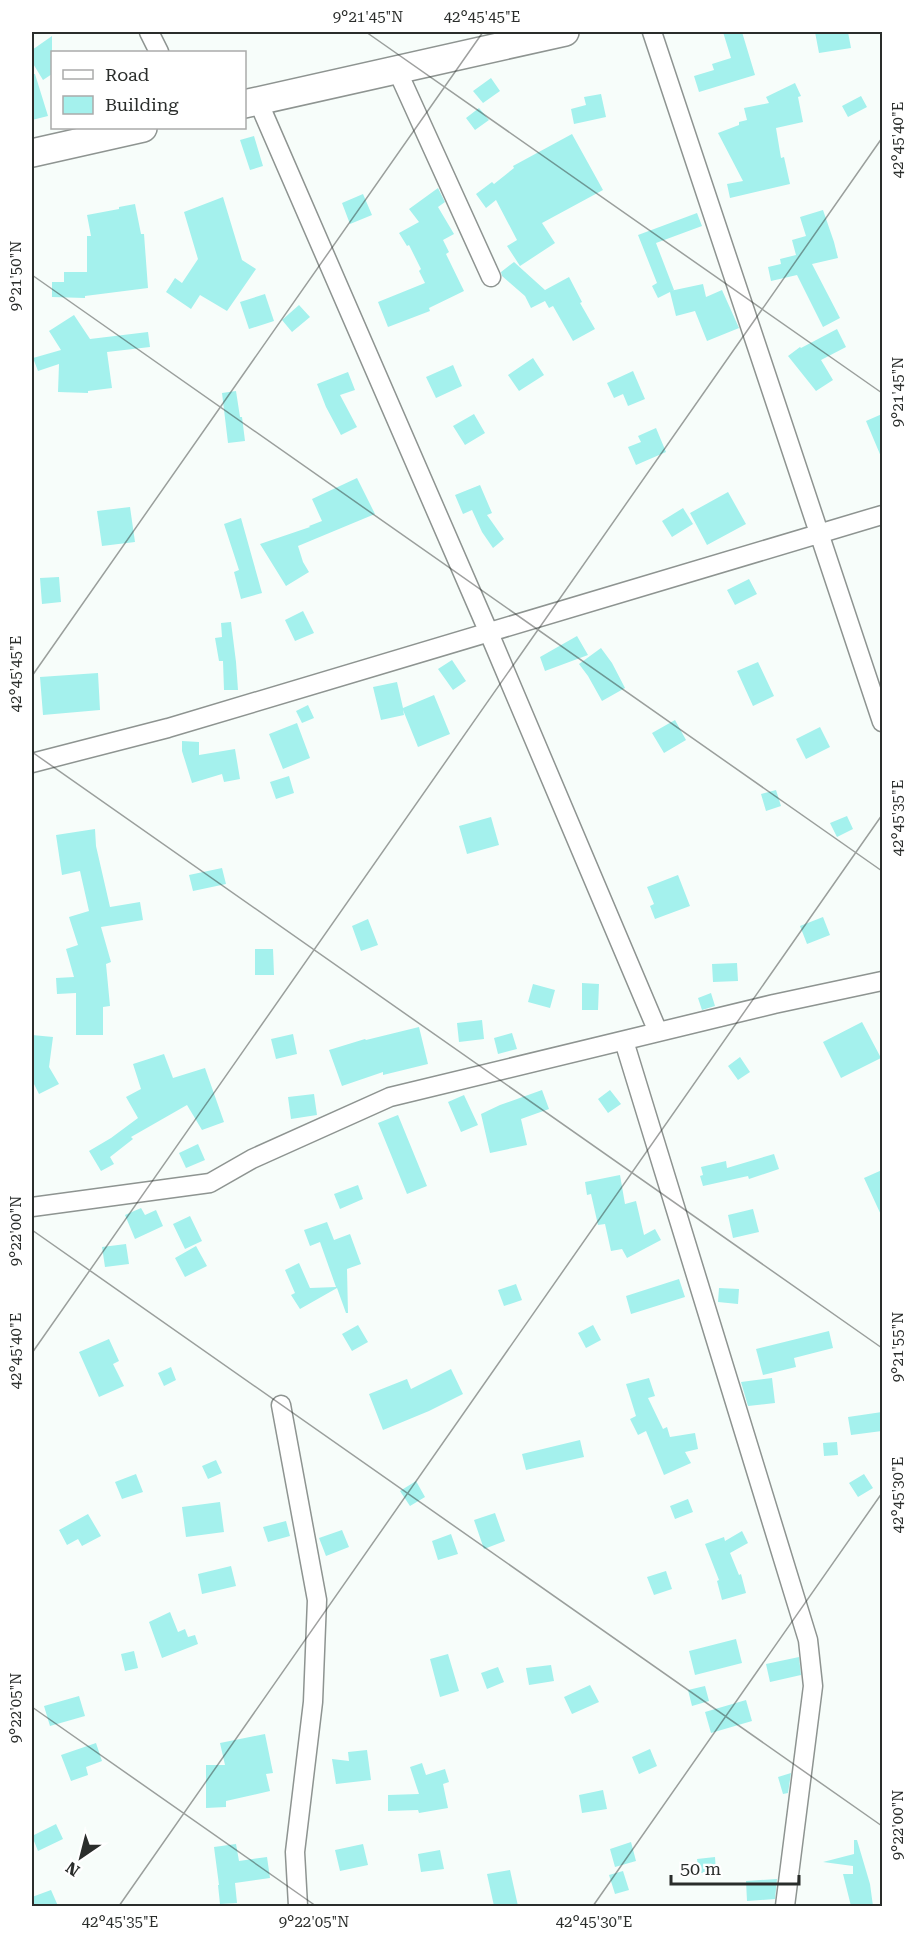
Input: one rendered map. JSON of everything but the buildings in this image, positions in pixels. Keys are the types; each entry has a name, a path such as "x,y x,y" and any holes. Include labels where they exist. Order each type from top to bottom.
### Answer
{"street":[{"path":"149,32 158,51"},
{"path":"565,32 494,39 397,70 251,103 489,633 658,1032"},
{"path":"652,32 882,722"},
{"path":"397,70 491,277"},
{"path":"32,153 139,129"},
{"path":"32,763 168,729 882,514"},
{"path":"32,1207 210,1184 252,1159 390,1097 774,1004 882,981"},
{"path":"624,1041 808,1640 813,1686 785,1906"},
{"path":"281,1405 317,1600 313,1702 295,1851 298,1906"}]}
